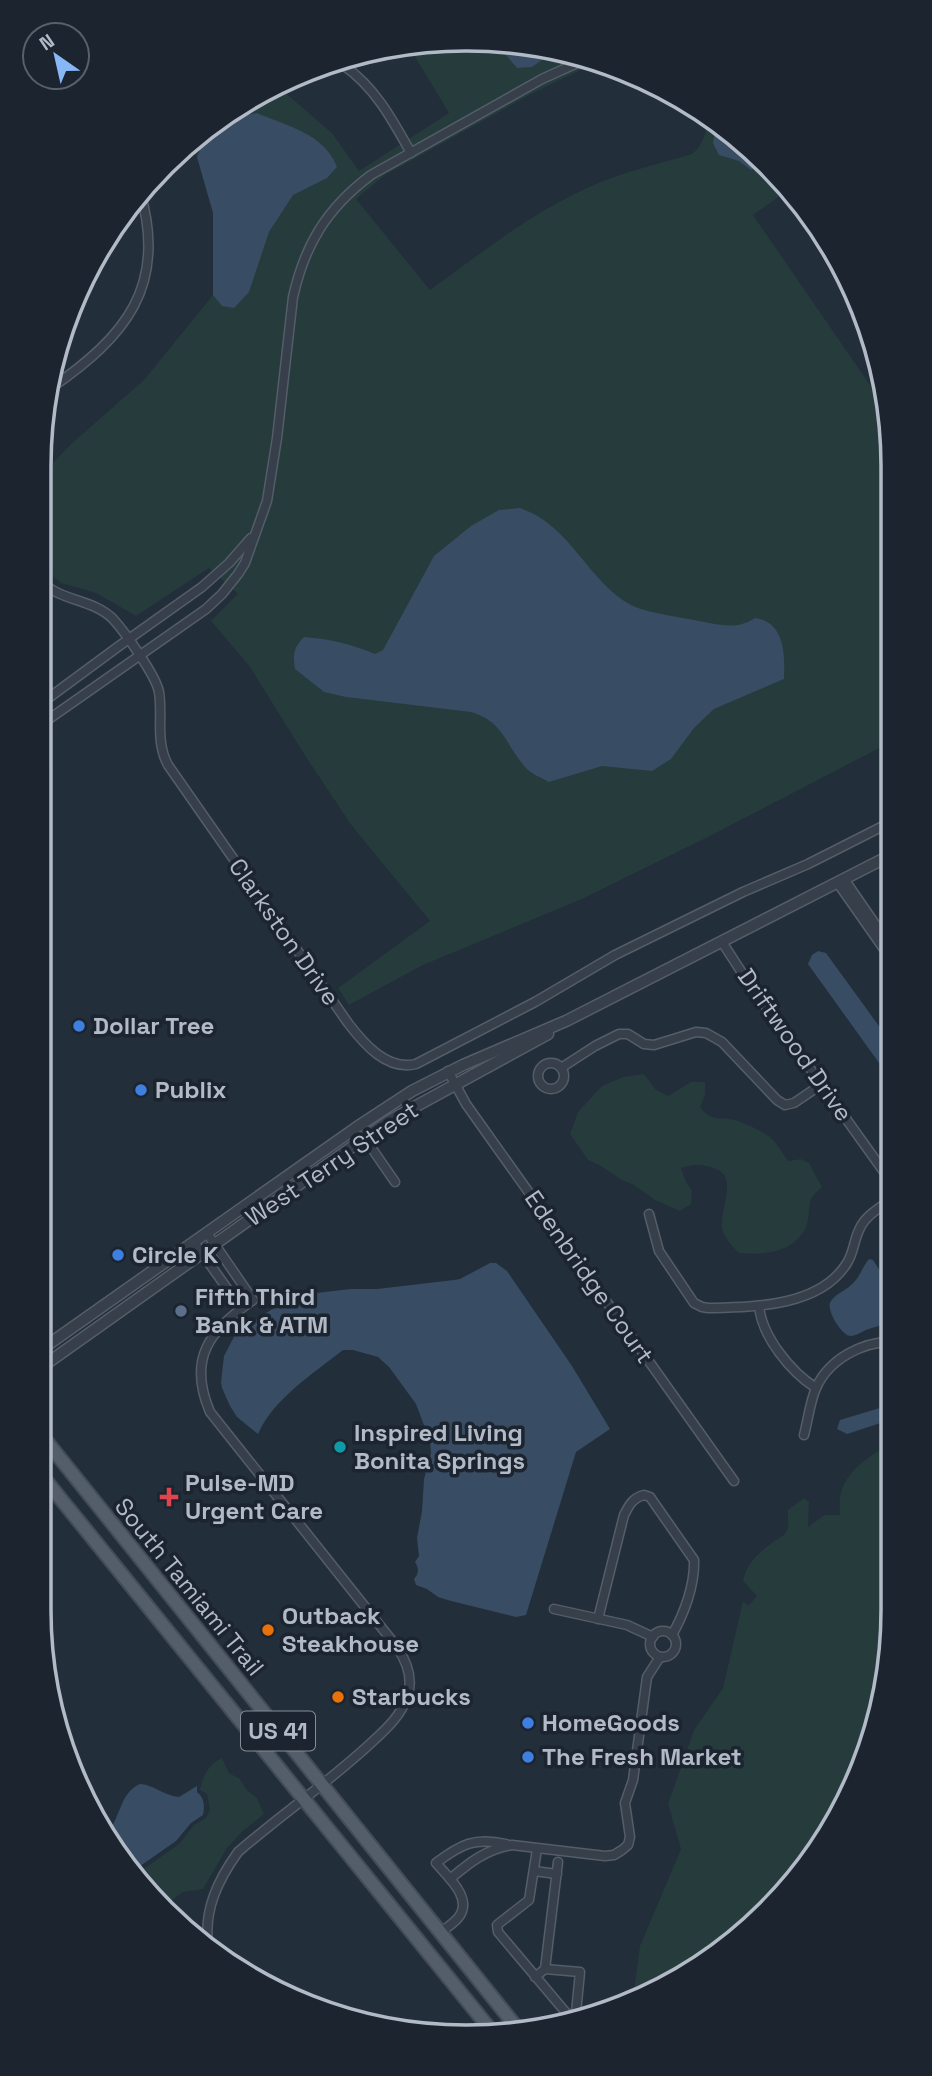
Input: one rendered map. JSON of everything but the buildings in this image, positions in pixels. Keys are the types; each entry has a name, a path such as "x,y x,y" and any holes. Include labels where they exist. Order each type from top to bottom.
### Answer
{"main road":[{"name":"South Tamiami Trail","path":"51,1448 513,2023"},
{"name":"South Tamiami Trail","path":"51,1488 486,2024"}],"street":[{"path":"51,717 206,609 238,574 264,512 270,490 293,297 302,264 317,233 339,203 372,175 542,79 573,65"},
{"path":"348,68 375,93 411,153"},
{"path":"60,382 116,334 138,300 148,255 143,205"},
{"path":"51,695 216,576 255,534"},
{"name":"Clarkston Drive","path":"51,590 86,603 108,615 128,639 156,683 159,694 160,744 167,765 348,1023 370,1048 398,1065 416,1063 535,1002 639,943 881,827"},
{"name":"West Terry Street","path":"51,1342 412,1091 449,1071 566,1021 881,860"},
{"path":"840,881 881,934"},
{"path":"840,881 881,944"},
{"name":"Driftwood Drive","path":"722,942 881,1167"},
{"name":"West Terry Street","path":"51,1360 364,1137 403,1112 546,1035 566,1021"},
{"path":"561,1068 619,1034 628,1034 644,1044 654,1045 696,1032 706,1033 722,1042 777,1100 785,1105 794,1103 822,1084"},
{"name":"Edenbridge Court","path":"449,1071 466,1104 734,1481"},
{"path":"364,1137 395,1182"},
{"path":"649,1214 659,1251 694,1303 708,1308 759,1306 794,1299 817,1289 834,1279 850,1257 865,1220 881,1208"},
{"path":"207,1233 253,1300 224,1321 204,1353 201,1380 205,1401 210,1412 397,1647 405,1659 410,1680 409,1694 403,1709 390,1725 358,1755 239,1852 226,1869 212,1900 207,1916 208,1935"},
{"path":"194,1242 242,1308"},
{"path":"759,1306 760,1319 768,1336 800,1378 816,1388"},
{"path":"803,1435 816,1388 835,1364 851,1352 881,1343"},
{"path":"597,1619 624,1515 632,1501 644,1494 650,1497 694,1560 695,1569 685,1609 672,1635"},
{"path":"554,1609 628,1625 653,1637"},
{"path":"663,1631 672,1635 676,1642 674,1650 669,1656 656,1655 650,1644 653,1637 663,1631"},
{"path":"440,1933 458,1919 464,1902 461,1894 436,1863 460,1846 479,1840 605,1856 614,1855 628,1845 630,1837 625,1803 633,1780 643,1693 647,1677 660,1657"},
{"path":"450,1879 481,1855 512,1845"},
{"path":"537,1849 529,1900 496,1928 566,2013"},
{"path":"545,1969 558,1862"},
{"path":"534,1871 557,1874"},
{"path":"535,1977 545,1969 580,1972 576,2010"}],"green space":[{"path":"466,51 520,54 584,68 533,93 385,175 356,199 430,290 507,234 568,197 614,177 692,154 702,141 706,128 760,172 781,195 753,215 874,391 878,412 881,466 881,747 582,899 423,965 349,1005 338,988 430,921 352,826 250,667 211,621 238,594 209,568 136,616 96,593 61,583 51,574 51,465 144,380 213,295 213,213 194,152 235,121 285,93 332,133 359,171 449,113 413,54"},
{"path":"644,1074 656,1090 668,1096 691,1082 705,1082 705,1095 700,1107 709,1115 735,1120 754,1128 774,1140 788,1161 801,1159 809,1163 822,1187 811,1199 806,1227 794,1242 768,1253 739,1253 723,1232 726,1179 721,1172 713,1168 697,1165 681,1168 692,1191 691,1204 680,1211 655,1200 634,1185 588,1160 570,1134 578,1112 602,1086 623,1077"},
{"path":"881,1449 880,1637 873,1691 850,1769 826,1818 811,1841 760,1904 697,1955 634,1990 640,1946 681,1849 668,1804 694,1730 723,1688 743,1601 748,1606 757,1596 743,1581 747,1570 758,1555 785,1534 788,1527 788,1510 804,1498 809,1502 808,1527 824,1515 840,1515 840,1498 847,1479"},
{"path":"222,1758 229,1773 240,1779 246,1789 257,1798 264,1814 227,1848 203,1889 183,1892 170,1902 142,1870 179,1844 194,1825 206,1818 210,1809 207,1794 200,1790 205,1775"}],"water":[{"path":"504,53 544,58 532,67 517,68"},
{"path":"257,113 304,132 324,146 337,167 327,178 293,195 269,232 249,292 234,308 222,306 213,295 213,213 197,157 202,146 243,116"},
{"path":"715,134 755,167 751,170 739,161 719,155 713,143"},
{"path":"520,508 553,527 602,582 637,608 721,625 742,624 755,618 765,621 778,633 781,641 784,679 714,709 694,728 671,759 652,771 602,766 549,782 527,769 503,735 482,716 471,712 324,692 295,669 295,652 304,637 340,642 375,654 383,650 434,556 471,526 499,510"},
{"path":"818,951 826,953 881,1029 881,1066 808,964 812,955"},
{"path":"869,1259 873,1260 881,1272 881,1326 851,1336 843,1332 836,1322 830,1303 854,1282"},
{"path":"490,1263 496,1263 507,1271 572,1366 610,1429 576,1452 526,1615 516,1617 438,1597 416,1585 414,1579 418,1571 415,1562 419,1556 417,1538 424,1479 431,1453 430,1441 416,1404 389,1367 378,1357 343,1350 284,1398 258,1434 237,1417 221,1382 224,1356 236,1333 286,1300 298,1295 460,1279"},
{"path":"881,1408 881,1423 847,1434 837,1429 840,1420"},
{"path":"140,1784 179,1797 197,1786 204,1808 203,1815 191,1823 176,1841 140,1866 112,1827 133,1788"}],"place":[{"name":"Dollar Tree","path":"79,1026"},
{"name":"Publix","path":"141,1090"},
{"name":"Circle K","path":"118,1255"},
{"name":"Fifth Third Bank & ATM","path":"181,1311"},
{"name":"Inspired Living Bonita Springs","path":"340,1447"},
{"name":"Pulse-MD Urgent Care","path":"169,1497"},
{"name":"Outback Steakhouse","path":"268,1630"},
{"name":"Starbucks","path":"338,1697"},
{"name":"HomeGoods","path":"528,1723"},
{"name":"The Fresh Market","path":"528,1757"}]}
